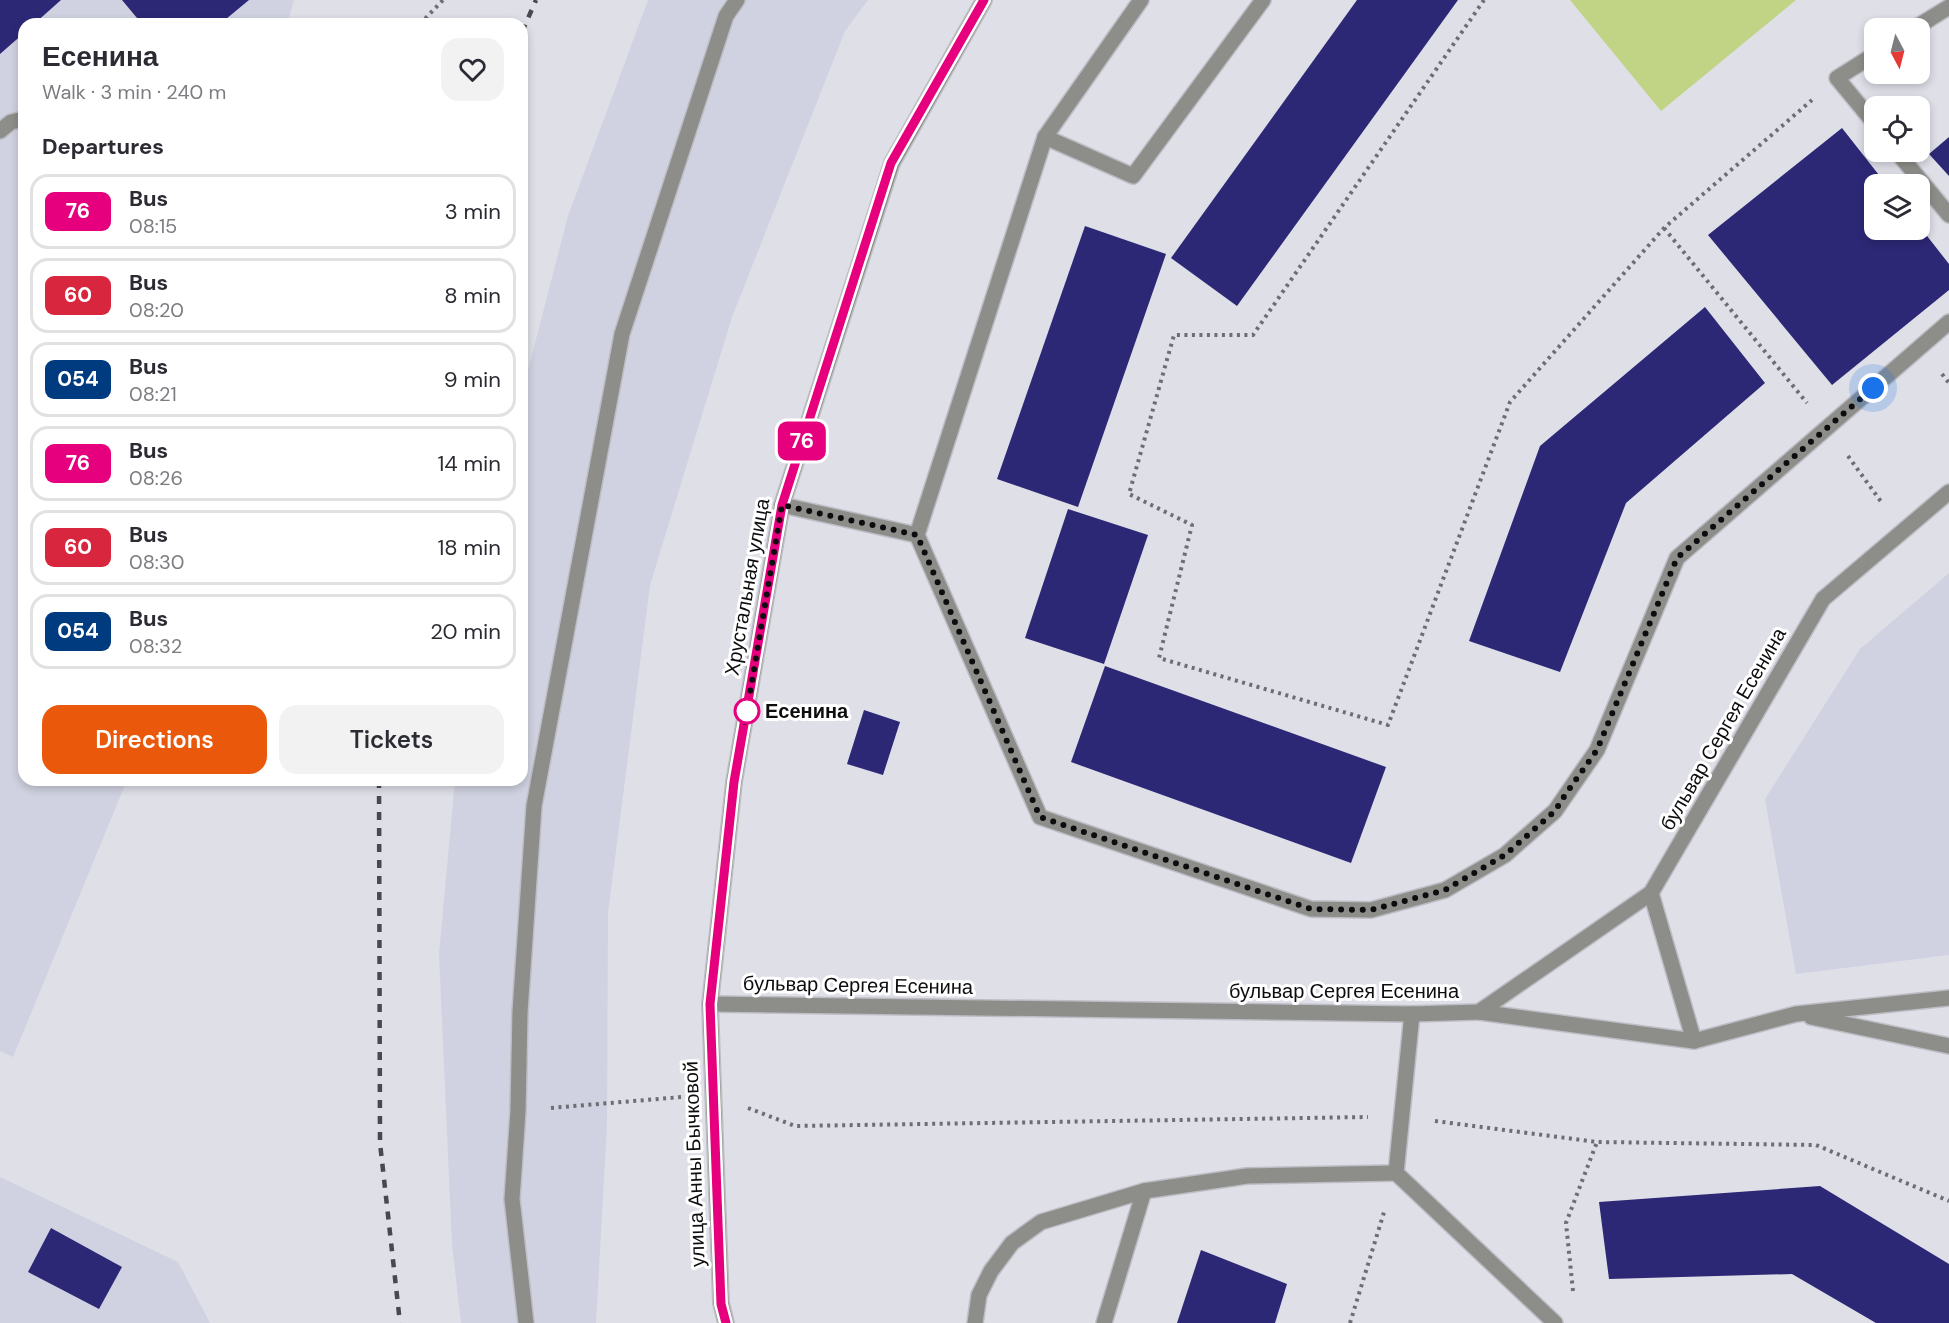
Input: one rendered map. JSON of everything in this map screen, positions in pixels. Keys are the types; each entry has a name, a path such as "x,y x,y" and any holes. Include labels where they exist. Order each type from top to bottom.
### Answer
{"street":[{"path":"526,1323 512,1200 518,1111 520,1012 534,806 622,334 726,16 737,0"},
{"name":"Хрустальная улица","path":"710,1004 734,782 782,505 891,163 984,0"},
{"path":"1141,0 1045,137 917,535 1040,817 1311,909 1371,910 1445,890 1505,855 1555,811 1597,750 1677,558 1949,322"},
{"path":"1045,137 1133,176 1263,0"},
{"path":"1930,19 1949,7"},
{"path":"1864,61 1838,78 1864,110"},
{"path":"0,131 11,122 18,120"},
{"path":"1905,162 1949,215"},
{"name":"бульвар Сергея Есенина","path":"710,1004 1412,1014 1479,1012 1651,893 1823,599 1949,492"},
{"path":"782,505 917,535"},
{"path":"1651,893 1694,1041"},
{"path":"1479,1012 1694,1041 1796,1014 1949,998"},
{"name":"улица Анны Бычковой","path":"710,1004 721,1304 726,1323"},
{"path":"1396,1173 1412,1014"},
{"path":"1796,1014 1949,1046"},
{"path":"975,1323 979,1295 991,1271 1012,1243 1041,1222 1144,1191 1247,1176 1396,1173 1555,1323"},
{"path":"1104,1323 1144,1191"}],"path":[{"path":"426,18 443,0"},
{"path":"1484,0 1253,335 1174,335 1129,494 1192,525 1159,658 1388,725 1510,402 1664,228 1838,78"},
{"path":"1664,228 1827,427 1902,531"},
{"path":"518,1111 713,1094 795,1126 1402,1116 1597,1142 1816,1145 1949,1201"},
{"path":"1574,1301 1566,1223 1597,1142"},
{"path":"1350,1323 1396,1173"}],"shaded area":[{"path":"0,0 294,0 289,18 18,18 18,786 125,786 13,1057 0,1051"},
{"path":"648,0 868,0 845,31 732,317 650,585 608,913 607,1123 596,1323 461,1323 452,1244 439,954 454,786 528,786 528,370 568,216"},
{"path":"1949,573 1949,955 1796,974 1765,799 1860,649"},
{"path":"0,1177 178,1262 210,1323 0,1323"}],"green space":[{"path":"1570,0 1796,0 1661,111"}],"building":[{"path":"0,0 61,0 41,18 18,18 18,38 0,54"},
{"path":"122,0 249,0 227,18 137,18"},
{"path":"1357,0 1458,0 1237,306 1171,258"},
{"path":"1842,128 1864,156 1864,162 1869,162 1878,174 1864,174 1864,240 1930,240 1949,264 1949,290 1832,385 1708,235"},
{"path":"1949,137 1949,176 1930,155"},
{"path":"1085,226 1166,254 1078,507 997,479"},
{"path":"1705,307 1765,383 1626,503 1560,672 1469,641 1540,446"},
{"path":"1068,509 1148,535 1104,664 1025,638"},
{"path":"1105,666 1386,767 1351,863 1071,762"},
{"path":"864,710 900,722 883,775 847,764"},
{"path":"1820,1186 1949,1264 1949,1323 1876,1323 1792,1274 1609,1279 1599,1202"},
{"path":"51,1228 122,1267 99,1309 28,1272"},
{"path":"1201,1250 1287,1284 1275,1323 1177,1323"}],"railway":[{"path":"528,18 536,0"},
{"path":"379,786 380,1143 400,1323"}],"bus line":[{"name":"76","path":"726,1323 721,1304 710,1004 734,782 782,505 891,163 984,0"}],"place":[{"name":"Есенина","path":"747,711"}],"route":[{"path":"747,711 745,722 782,505 917,535 1040,817 1311,909 1371,910 1445,890 1505,855 1555,811 1597,750 1677,558 1873,388"}]}
